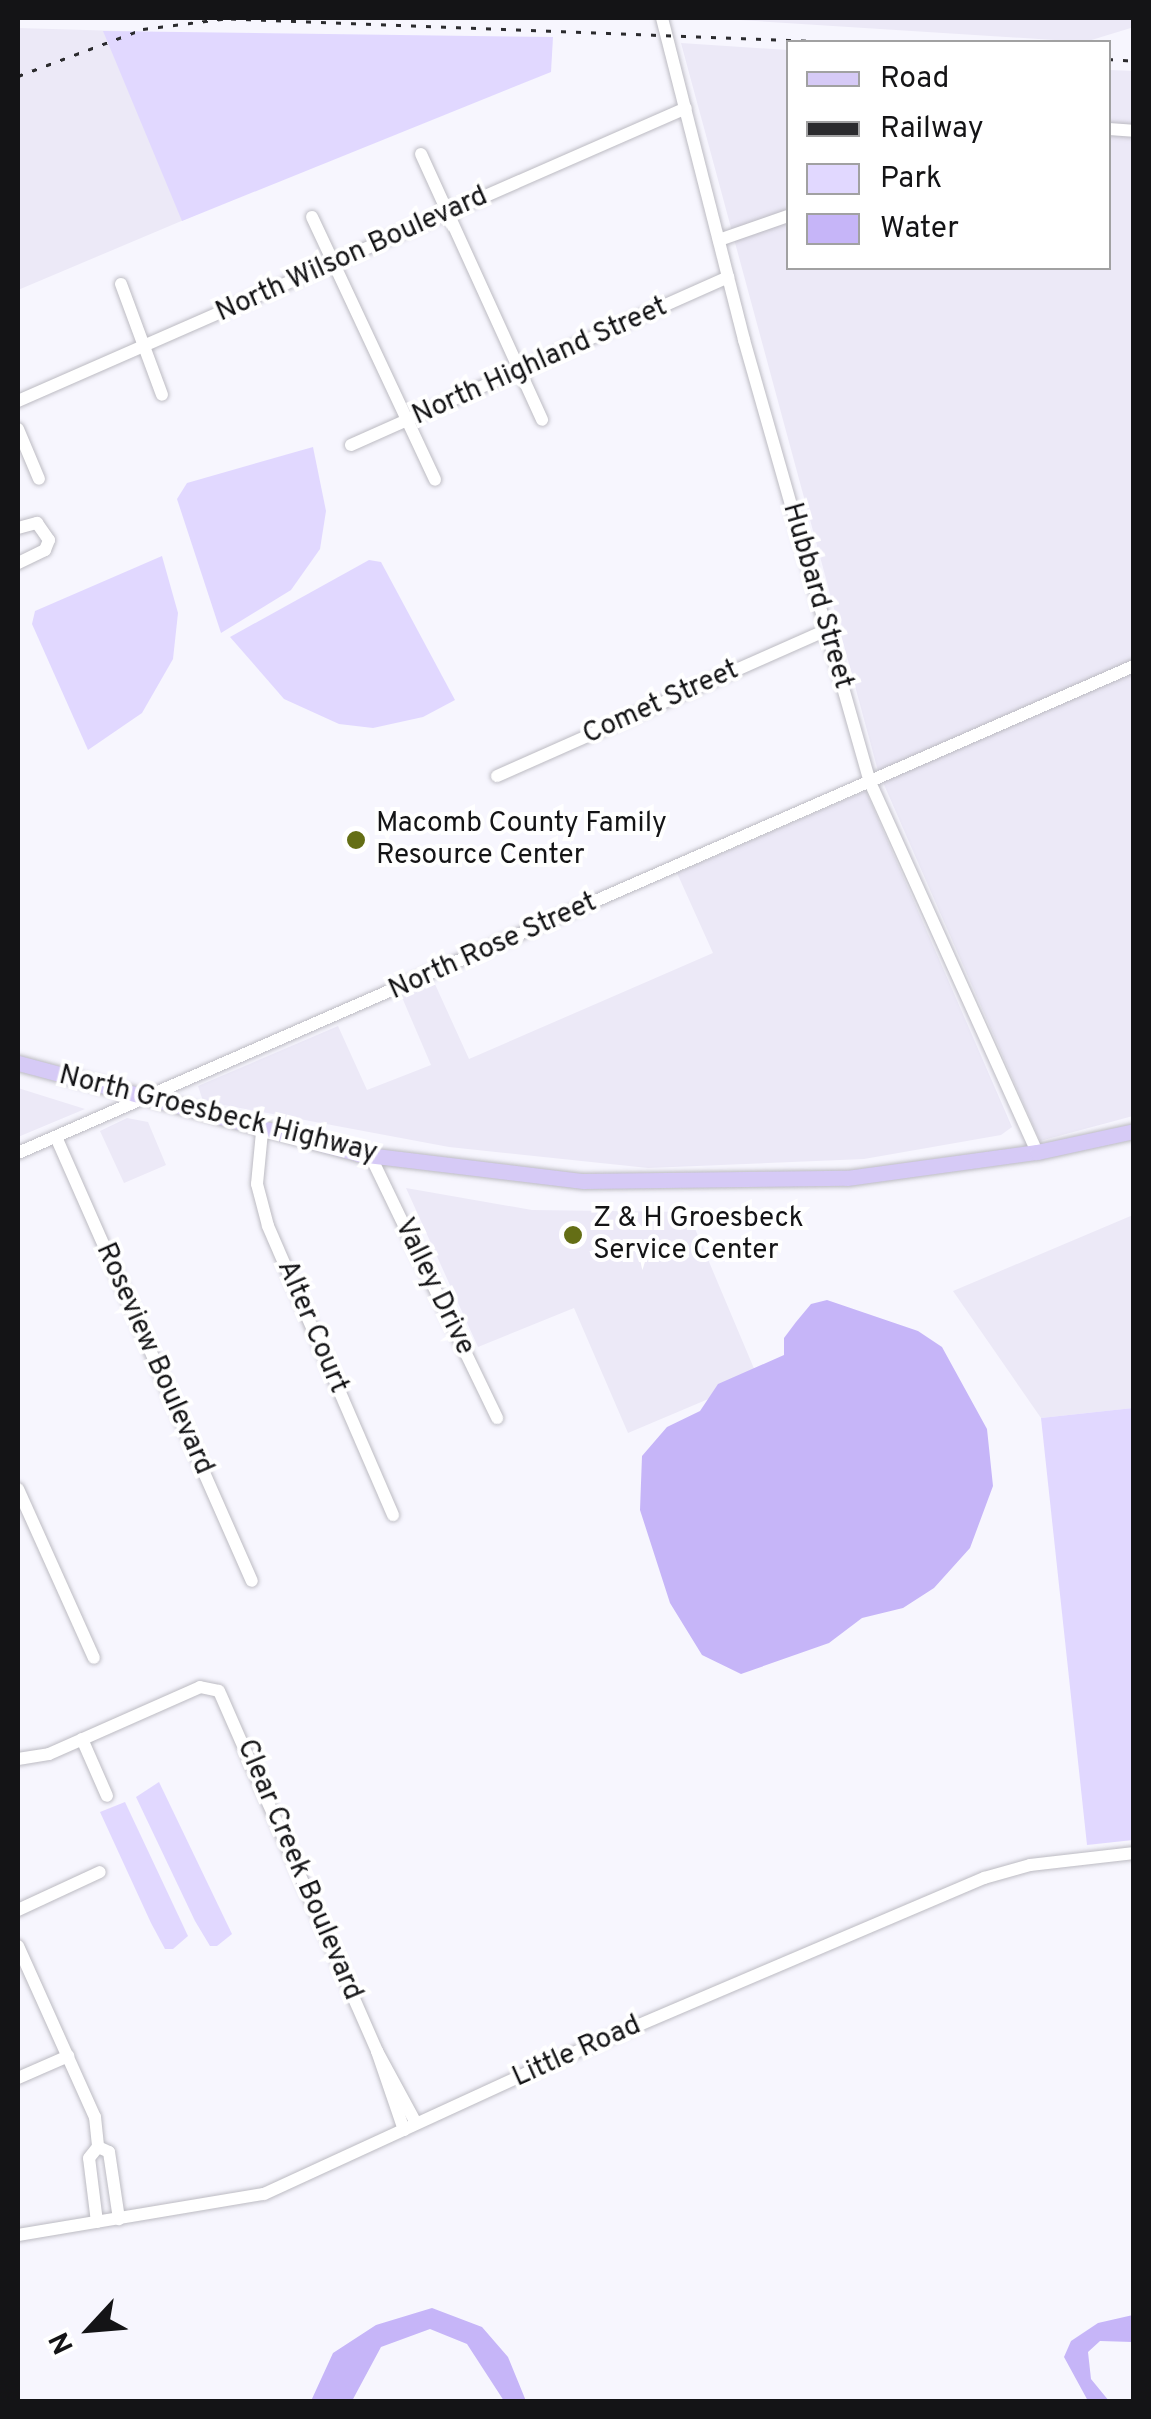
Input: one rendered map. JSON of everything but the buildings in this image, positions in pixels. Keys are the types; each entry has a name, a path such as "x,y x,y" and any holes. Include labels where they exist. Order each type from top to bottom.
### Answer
{"main road":[{"name":"North Groesbeck Highway","path":"18,1063 262,1132 371,1157 583,1181 705,1184 847,1178 1037,1152 1134,1132"}],"street":[{"name":"Hubbard Street","path":"662,18 728,277 870,780 1037,1152"},
{"name":"North Wilson Boulevard","path":"18,400 686,108"},
{"path":"422,154 542,420"},
{"path":"312,217 434,480"},
{"path":"719,240 786,217"},
{"name":"North Highland Street","path":"351,445 523,372 728,277"},
{"path":"121,284 148,343 162,396"},
{"path":"18,429 39,479"},
{"path":"18,528 37,522 49,540 45,550 18,563"},
{"name":"Comet Street","path":"497,776 826,630"},
{"name":"North Rose Street","path":"18,1153 1134,666"},
{"name":"Alter Court","path":"262,1132 258,1184 268,1226 393,1515"},
{"name":"Roseview Boulevard","path":"56,1136 252,1581"},
{"name":"Valley Drive","path":"371,1157 496,1418"},
{"path":"18,1489 94,1658"},
{"name":"Clear Creek Boulevard","path":"82,1739 200,1688 219,1690 410,2127"},
{"path":"18,1759 82,1739 107,1796"},
{"name":"Little Road","path":"18,2235 264,2194 984,1878 1030,1864 1134,1853"},
{"path":"18,1910 100,1872"},
{"path":"18,1946 95,2117 98,2147 89,2158 97,2222"},
{"path":"18,2078 68,2056"},
{"path":"98,2147 108,2152 119,2219"},
{"path":"91,2181 113,2178"}],"shaded area":[{"path":"707,18 1133,18 1134,27 1092,40"},
{"path":"18,28 189,33 257,189 18,290"},
{"path":"681,43 786,50 786,270 1111,270 1111,70 1133,71 1133,1116 1040,1141 878,771"},
{"path":"866,791 1012,1127 1001,1135 864,1159 648,1168 449,1147 203,1101 198,1086 338,1026 367,1090 431,1065 401,995 434,982 469,1059 713,953 677,873"},
{"path":"18,1088 85,1109 18,1137"},
{"path":"127,1118 148,1122 166,1165 124,1183 100,1131"},
{"path":"406,1188 532,1210 688,1212 758,1378 628,1433 574,1308 478,1347"},
{"path":"1133,1215 1133,1408 1041,1418 953,1291"}],"green space":[{"path":"103,31 553,37 551,72 182,221"},
{"path":"313,447 326,511 320,549 291,590 221,633 177,499 187,483"},
{"path":"162,556 178,613 173,659 142,713 88,750 32,624 35,611"},
{"path":"369,560 381,562 455,700 423,717 373,728 339,724 284,699 230,637"},
{"path":"1133,1408 1133,1840 1087,1845 1041,1418"},
{"path":"159,1782 232,1934 217,1946 210,1946 195,1921 136,1797"},
{"path":"125,1802 188,1936 173,1949 165,1949 151,1923 100,1812"}],"water":[{"path":"827,1300 918,1331 942,1347 987,1429 993,1486 970,1548 934,1588 903,1608 862,1618 829,1643 741,1674 702,1655 670,1603 640,1510 642,1456 667,1427 700,1411 718,1384 784,1355 784,1338 796,1322 811,1304"},
{"path":"432,2308 482,2327 508,2357 526,2401 504,2401 467,2344 430,2329 381,2347 352,2401 311,2401 333,2353 376,2325"},
{"path":"1133,2315 1133,2342 1100,2341 1088,2352 1091,2379 1109,2401 1088,2401 1064,2357 1071,2341 1098,2323"}],"railway":[{"path":"216,18 790,40"},
{"path":"18,76 143,29 229,18"},
{"path":"1111,59 1134,61"}],"place":[{"name":"Macomb County Family Resource Center","path":"356,840"},
{"name":"Z & H Groesbeck Service Center","path":"573,1235"}]}
